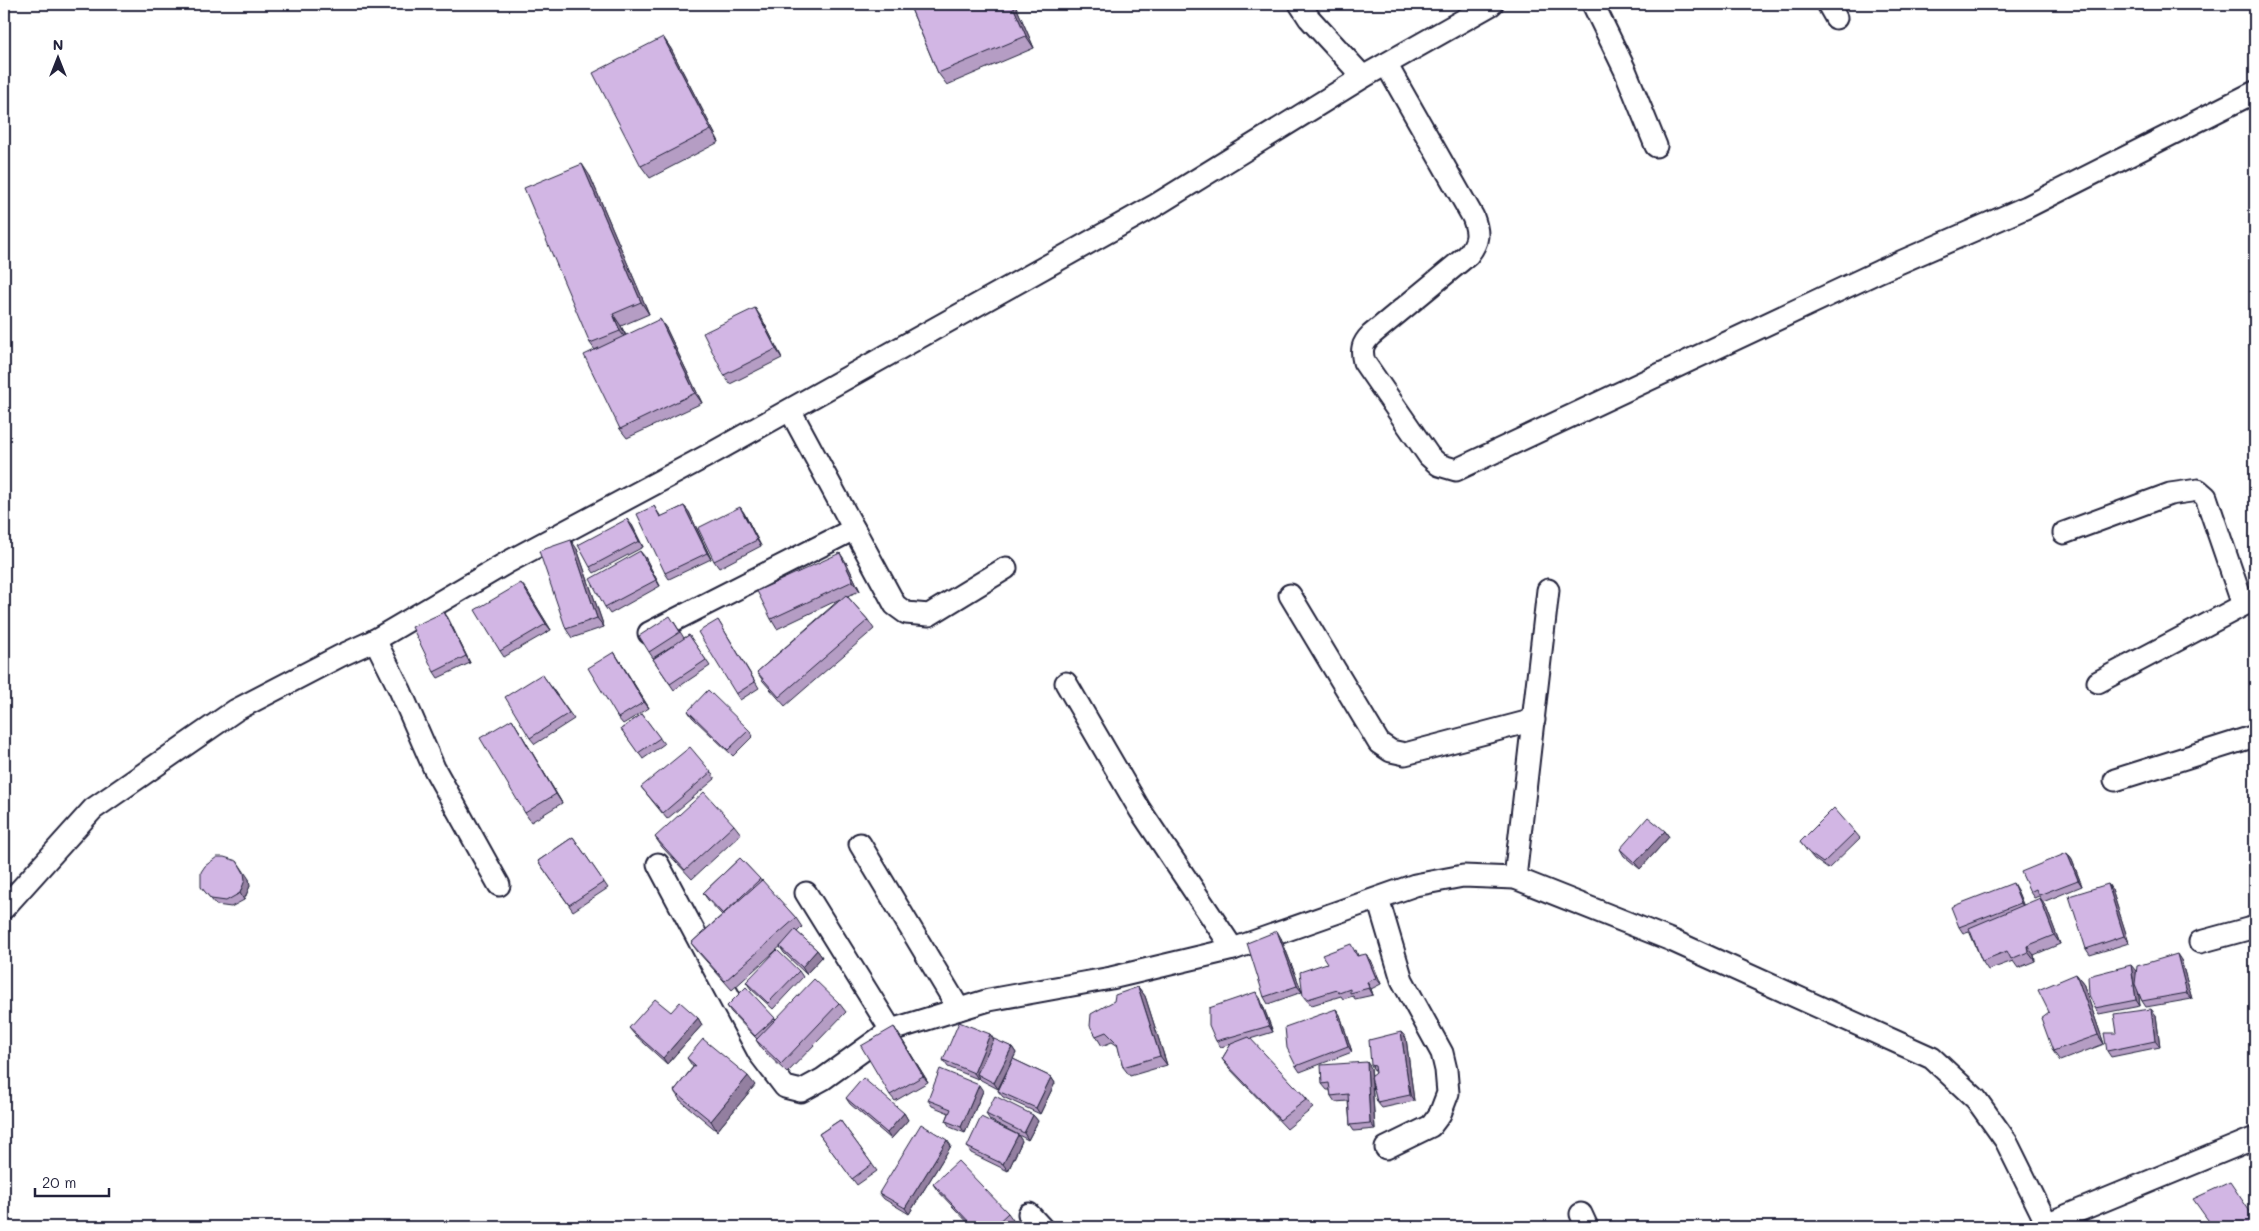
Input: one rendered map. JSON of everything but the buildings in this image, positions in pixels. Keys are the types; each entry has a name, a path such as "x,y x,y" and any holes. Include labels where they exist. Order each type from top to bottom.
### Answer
{"street":[{"path":"1300,4 1309,18 1363,76"},
{"path":"4,908 93,809 236,710 375,640 508,562 790,410 1156,205 1363,76 1492,4"},
{"path":"1593,4 1625,70 1656,146"},
{"path":"1386,64 1473,217 1478,232 1476,245 1468,255 1371,335 1364,342 1361,352 1364,362 1429,456 1445,468 1456,470 1845,287 2027,207 2255,92"},
{"path":"790,410 895,605 906,613 929,615 1006,568"},
{"path":"2064,533 2170,494 2198,490 2206,497 2249,602 2098,682"},
{"path":"649,633 854,529"},
{"path":"1515,878 1548,590"},
{"path":"1290,595 1379,743 1391,751 1405,754 1534,720"},
{"path":"375,640 400,690 434,768 499,886"},
{"path":"1066,683 1140,810 1233,949"},
{"path":"2115,780 2255,736"},
{"path":"860,844 959,1009"},
{"path":"658,864 759,1053 785,1086 800,1091 823,1079 891,1030 990,1000 1111,978 1233,949 1415,885 1463,876 1515,878 1671,940 1932,1058 1976,1099 2006,1141 2043,1226 2255,1138"},
{"path":"806,893 891,1030"},
{"path":"1378,899 1402,980 1442,1053 1448,1093 1440,1114 1431,1126 1386,1148"},
{"path":"2200,942 2255,927"}]}
